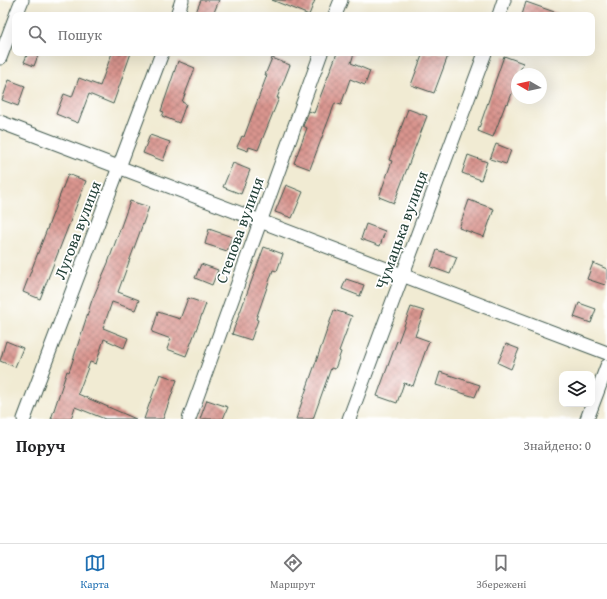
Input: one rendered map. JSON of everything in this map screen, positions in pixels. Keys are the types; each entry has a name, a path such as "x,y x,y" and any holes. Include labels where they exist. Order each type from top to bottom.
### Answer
{"street":[{"path":"18,12 22,0"},
{"path":"178,12 182,0"},
{"path":"336,12 341,0"},
{"path":"500,12 504,0"},
{"path":"0,58 12,26"},
{"name":"Лугова вулиця","path":"24,419 161,56"},
{"name":"Степова вулиця","path":"189,419 320,56"},
{"name":"Чумацька вулиця","path":"348,419 484,56"},
{"path":"0,122 607,353"},
{"path":"587,419 607,366"}],"building":[{"path":"201,0 219,0 214,12 196,12"},
{"path":"272,0 315,0 310,12 302,12"},
{"path":"526,2 554,12 523,12"},
{"path":"27,56 38,56 34,66 24,62"},
{"path":"111,56 130,56 113,104 89,94 78,123 56,114 64,94 72,97 79,78 100,86"},
{"path":"336,56 353,56 351,63 370,71 365,85 350,79 341,105 335,103 310,169 294,163 307,128 303,126 309,111 314,113"},
{"path":"422,56 448,56 434,93 411,85"},
{"path":"504,56 523,63 521,68 511,68 511,96 508,104 506,103 493,137 478,131"},
{"path":"272,58 290,65 277,98 279,98 258,150 249,147 248,151 237,147 242,136 244,137"},
{"path":"178,61 195,68 182,102 186,104 179,123 162,116 164,112 161,111"},
{"path":"9,80 25,86 18,106 2,100"},
{"path":"408,109 427,116 394,203 379,197 392,161 389,160"},
{"path":"150,135 170,142 163,161 143,153"},
{"path":"496,144 511,150 506,164 490,159"},
{"path":"468,155 487,162 481,180 462,173"},
{"path":"233,163 250,170 241,194 223,187"},
{"path":"68,174 86,181 40,299 23,292"},
{"path":"286,185 303,192 292,218 275,212"},
{"path":"469,200 494,209 484,237 459,228"},
{"path":"130,201 149,207 118,292 139,300 135,310 112,302 103,328 128,338 124,348 104,339 96,364 90,362 78,394 136,419 105,419 75,407 71,419 51,419 67,371 69,372 92,300 108,263"},
{"path":"366,224 385,231 380,246 361,239"},
{"path":"209,229 232,237 227,251 205,244"},
{"path":"264,247 283,254 277,271 273,270 256,319 258,320 251,340 232,334"},
{"path":"437,250 457,257 450,274 431,267"},
{"path":"593,263 607,269 607,279 605,285 587,279"},
{"path":"201,264 218,270 212,285 195,278"},
{"path":"346,279 364,285 360,296 342,289"},
{"path":"188,298 206,304 186,356 167,349 171,339 152,332 158,312 180,319"},
{"path":"579,303 596,309 591,323 574,317"},
{"path":"411,307 424,311 415,336 429,341 413,386 404,383 397,403 377,396"},
{"path":"334,310 352,316 339,351 341,352 335,369 331,368 313,419 296,419"},
{"path":"6,341 23,348 15,367 0,361"},
{"path":"506,344 519,349 511,369 498,363"},
{"path":"440,372 480,385 475,397 436,385"},
{"path":"160,374 177,380 163,419 144,419"},
{"path":"207,400 228,407 223,419 200,419"}]}
